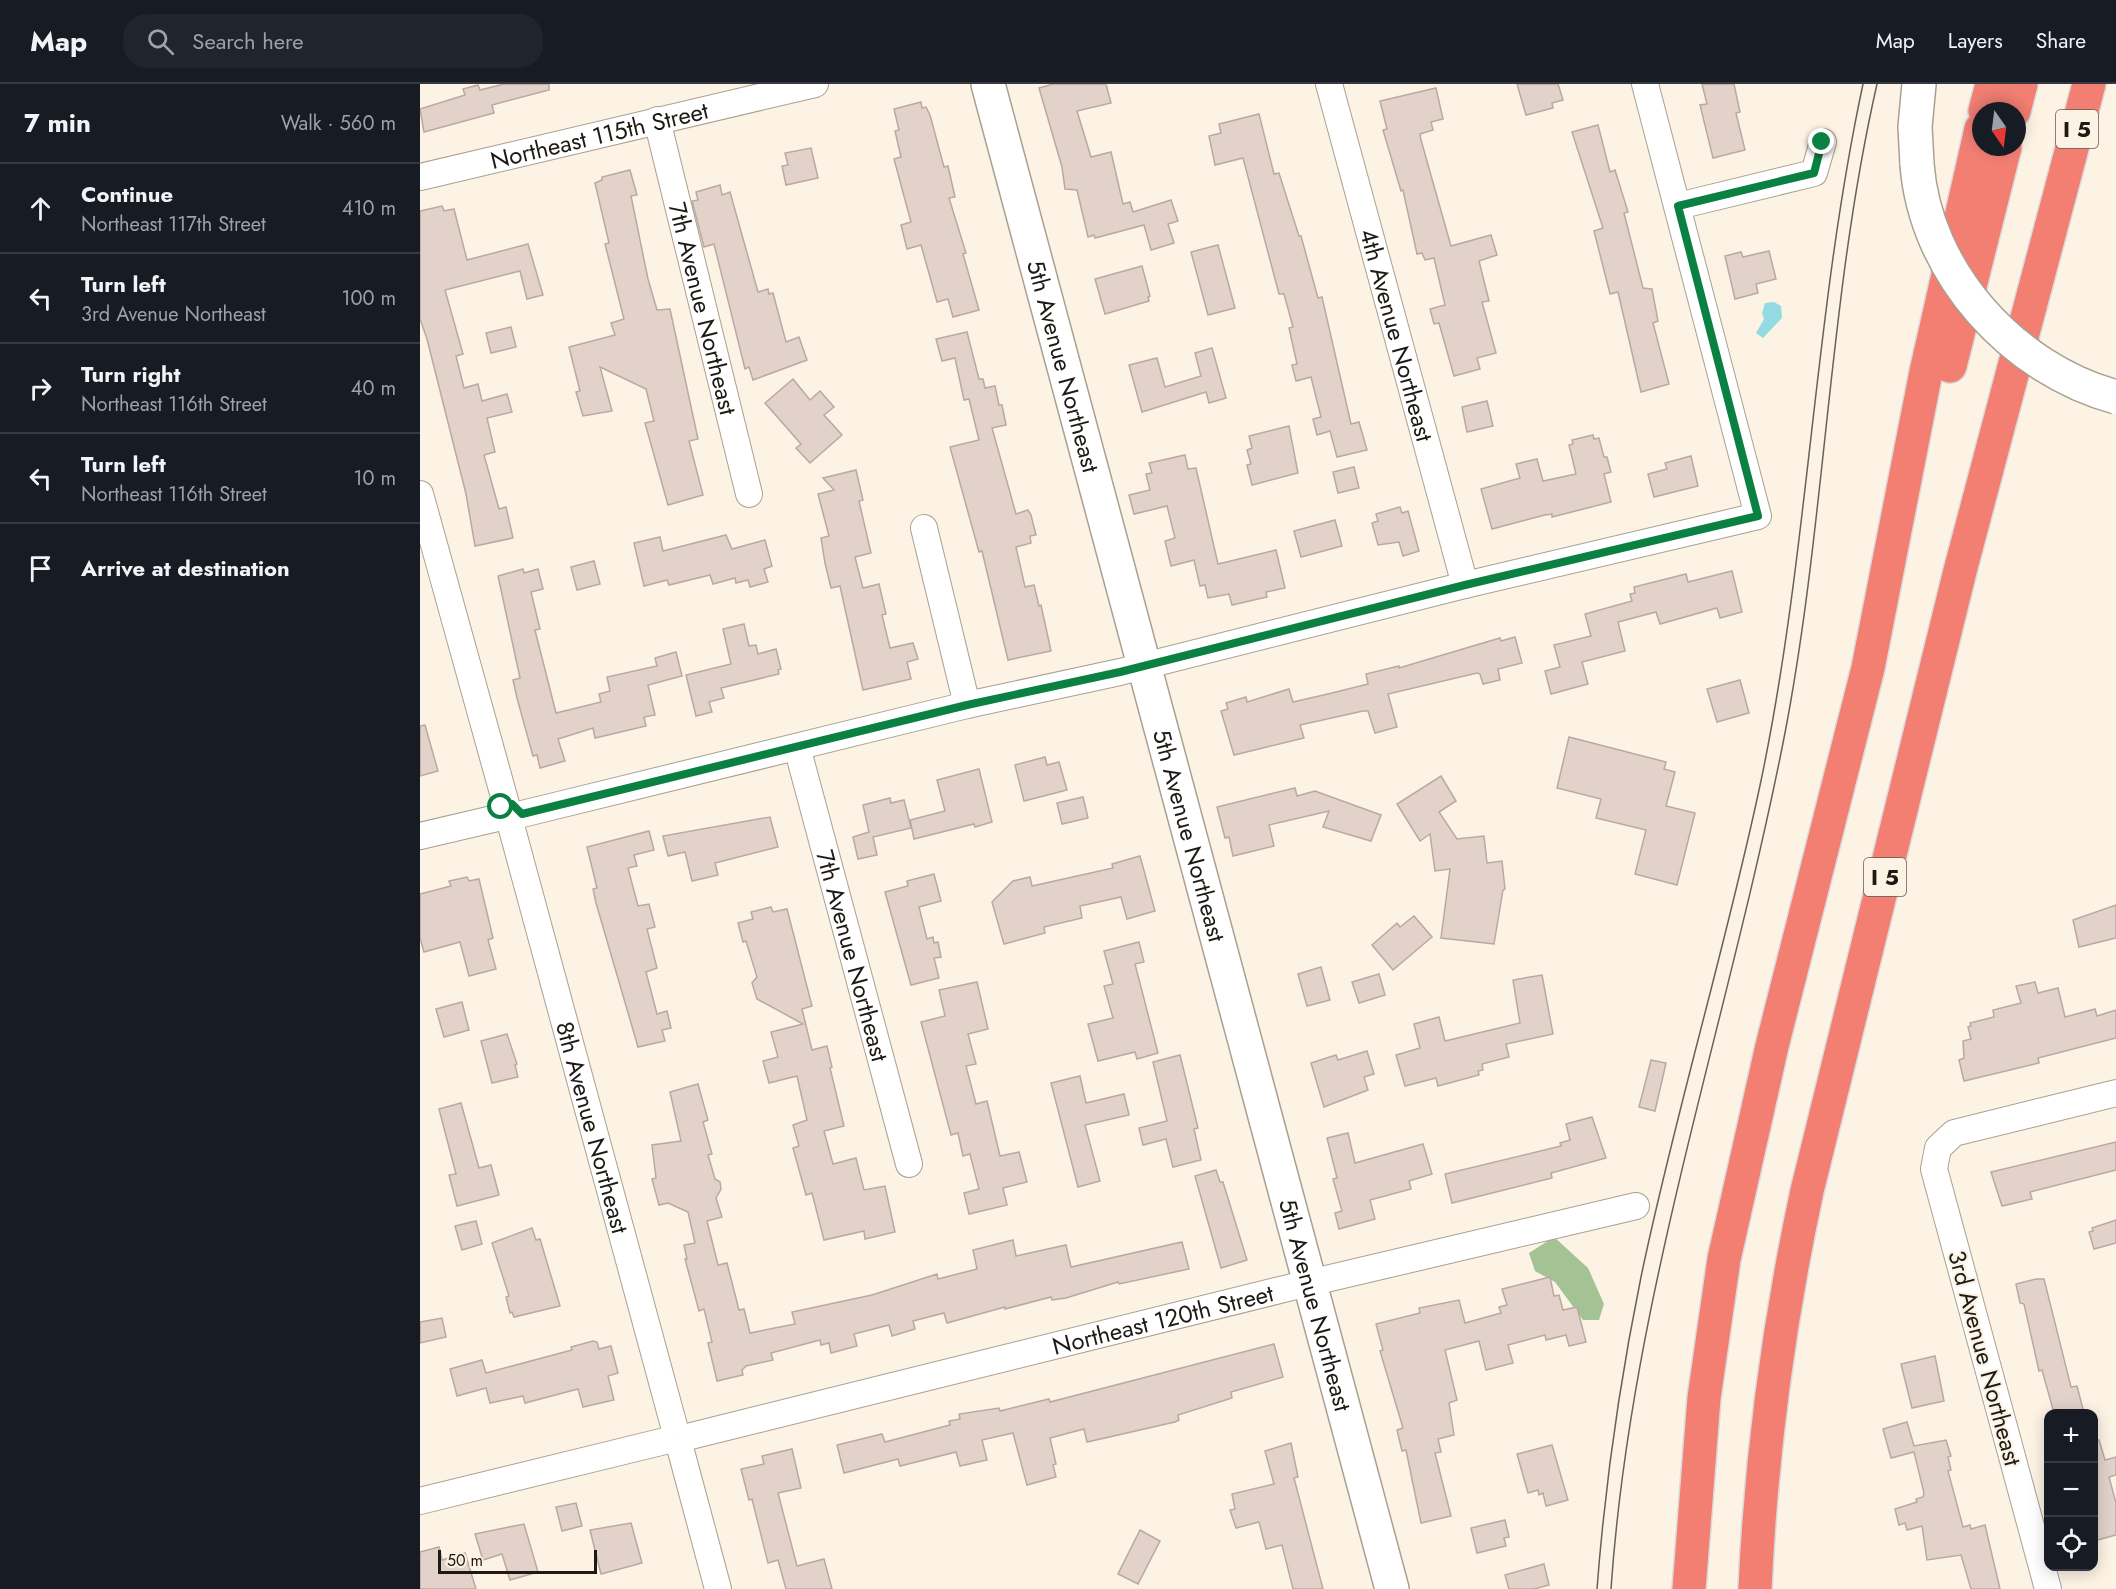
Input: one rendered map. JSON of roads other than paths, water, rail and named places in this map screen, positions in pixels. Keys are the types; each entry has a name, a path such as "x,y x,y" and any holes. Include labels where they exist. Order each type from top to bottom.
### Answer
{"highway":[{"path":"1987,102 1992,84"},
{"path":"2016,102 2021,84"},
{"name":"I 5","path":"1755,1589 1757,1538 1772,1399 1793,1257 1960,571 2089,84"},
{"path":"2066,175 2097,84"},
{"path":"1689,1589 1704,1398 1724,1259 1772,1046 1868,668 1926,372 1975,156"},
{"path":"1868,668 1894,587 2003,156"}],"main road":[{"name":"5th Avenue Northeast","path":"988,84 1146,665 1392,1589"},
{"path":"1919,84 1915,127 1917,164 1923,198 1934,234 1952,271 1976,305 2006,337 2042,364 2082,386 2116,397"}],"street":[{"name":"Northeast 115th Street","path":"420,177 814,84"},
{"name":"4th Avenue Northeast","path":"1329,84 1465,585"},
{"path":"420,836 967,705 1146,665 1465,585 1758,516 1646,84"},
{"name":"7th Avenue Northeast","path":"657,120 749,494"},
{"path":"1678,206 1814,173 1822,142"},
{"name":"8th Avenue Northeast","path":"420,494 718,1589"},
{"path":"924,528 967,705"},
{"name":"7th Avenue Northeast","path":"796,747 909,1164"},
{"name":"3rd Avenue Northeast","path":"2048,1589 1934,1169 1938,1148 1954,1132 2116,1093"},
{"name":"Northeast 120th Street","path":"420,1501 1636,1206"}],"water":[{"path":"1774,302 1781,306 1782,318 1763,338 1756,333 1764,319 1762,313 1765,303"}],"tram line":[{"path":"1597,1589 1614,1432 1641,1277 1748,839 1778,690 1791,604 1833,257 1863,84"},
{"path":"1611,1589 1622,1481 1639,1373 1660,1267 1784,738 1809,575 1848,247 1877,84"}]}
